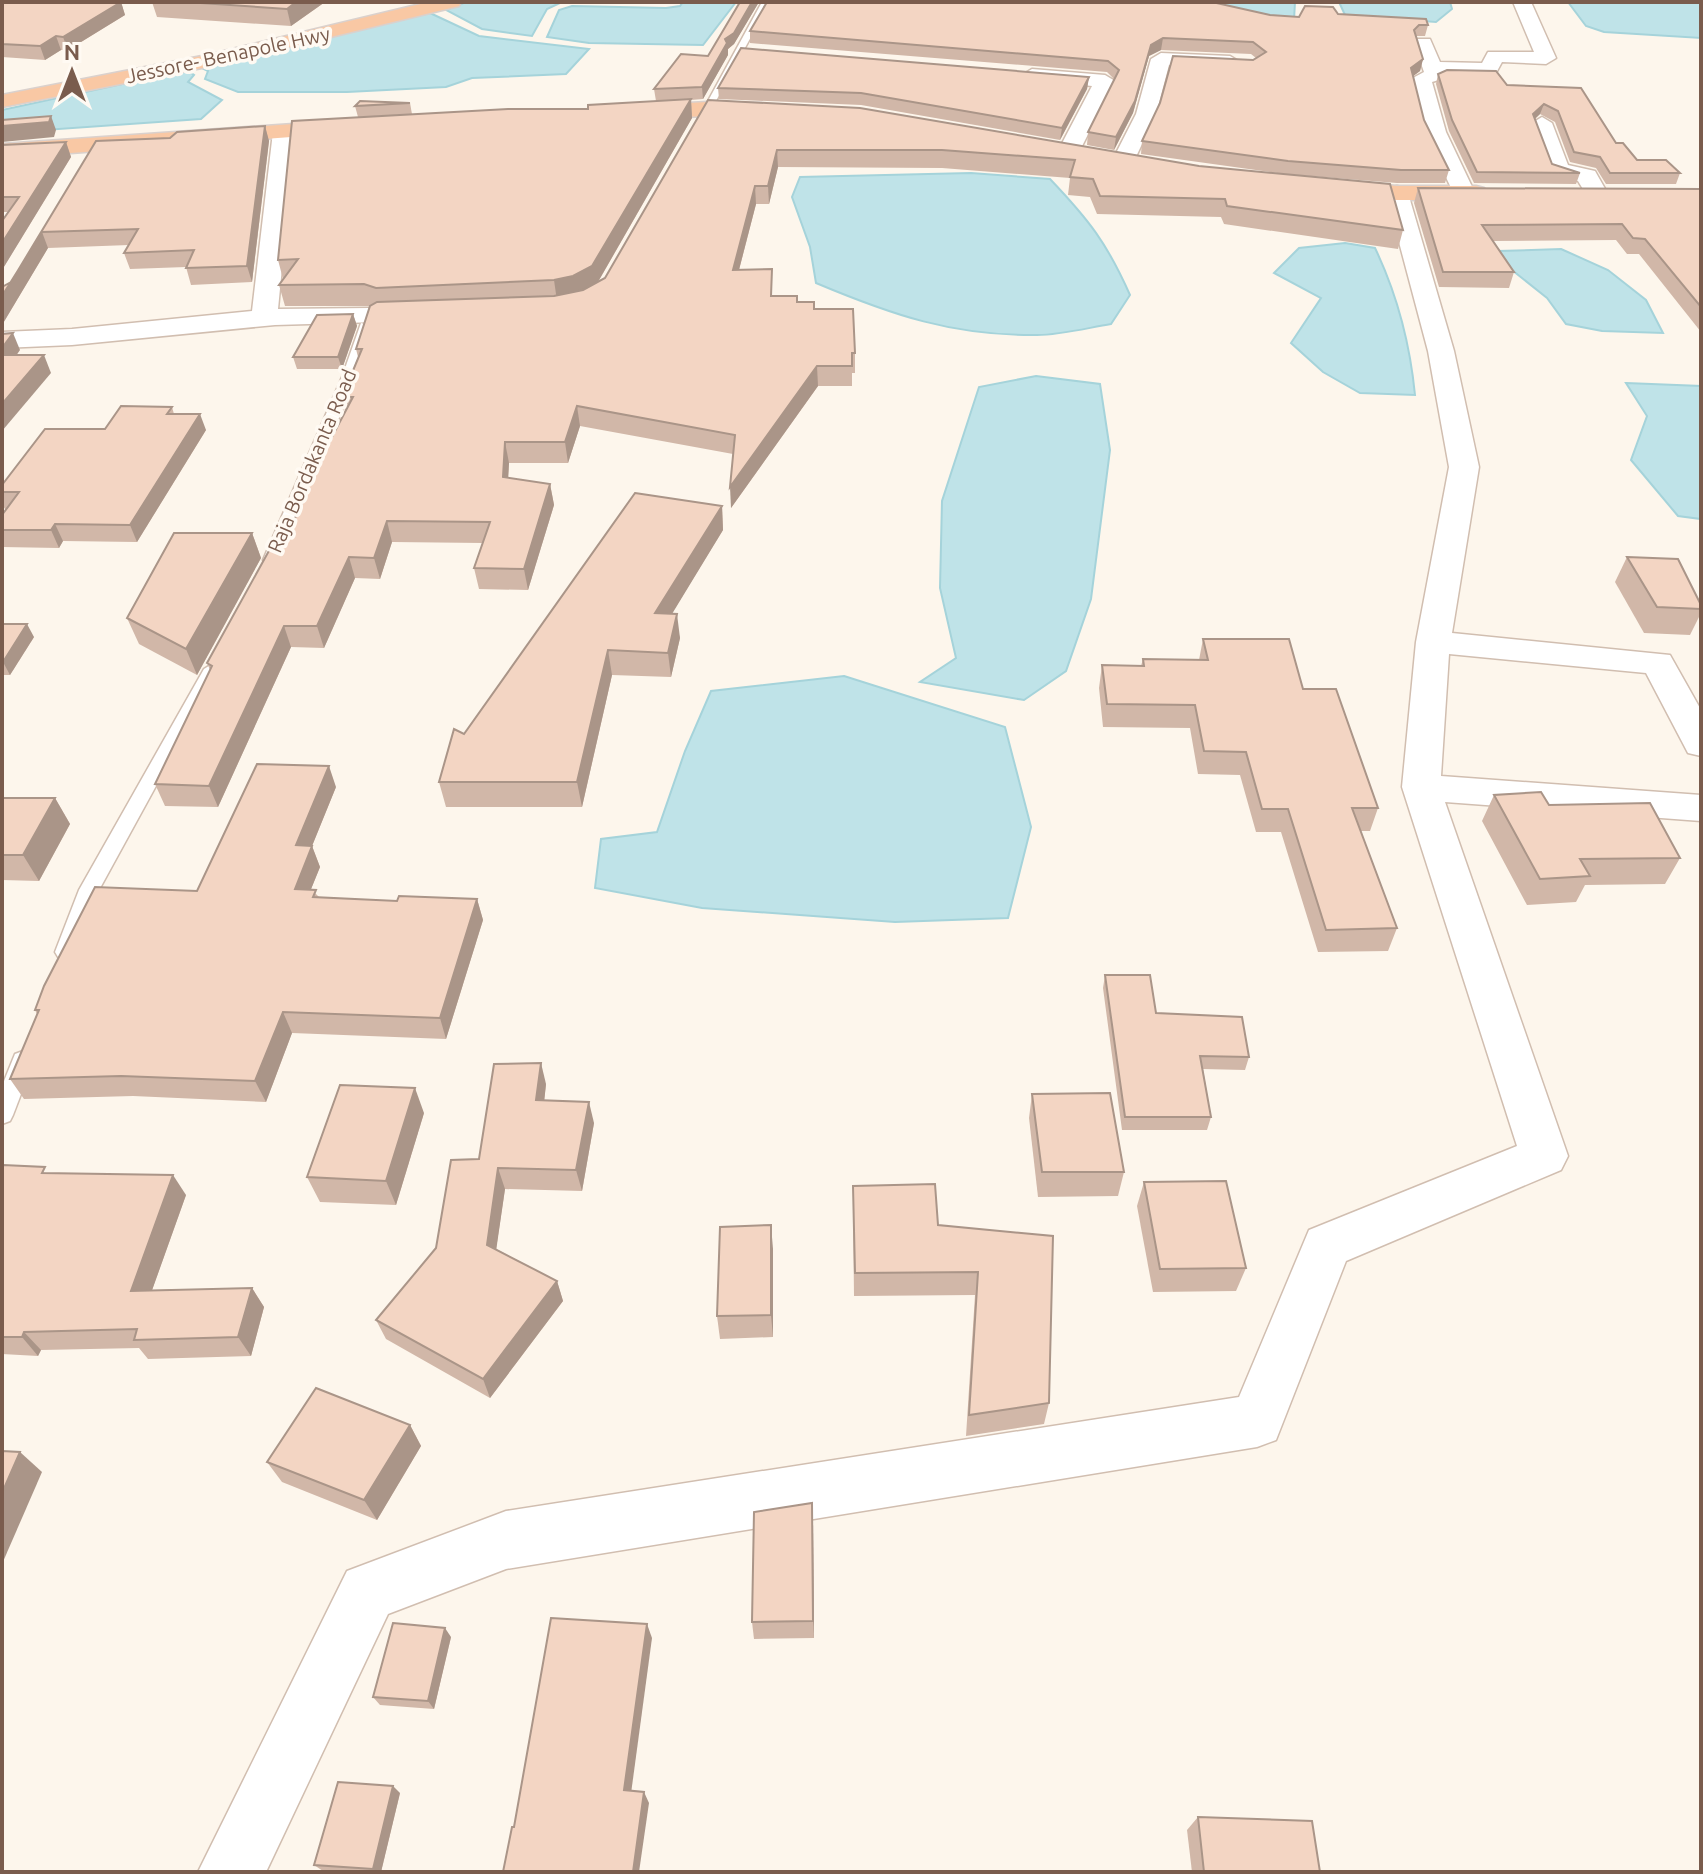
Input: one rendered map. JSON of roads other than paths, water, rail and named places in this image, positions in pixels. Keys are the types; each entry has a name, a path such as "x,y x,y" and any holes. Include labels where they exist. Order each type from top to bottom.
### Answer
{"highway":[{"name":"Jessore- Benapole Hwy","path":"2,93 245,43 415,2"},
{"name":"Jessore- Benapole Hwy","path":"2,101 207,61 452,2"},
{"path":"616,113 708,108 790,110"},
{"path":"2,151 230,133 371,126"},
{"path":"1062,150 1153,166"},
{"path":"1313,186 1397,193 1493,193"},
{"path":"1568,194 1605,194"}],"street":[{"path":"1464,193 1435,132 1421,79 1435,75 1423,43 1433,68 1489,69 1495,56 1546,58 1522,2"},
{"path":"739,51 765,53"},
{"path":"1123,161 1146,114 1161,59 1251,63"},
{"path":"1018,73 1154,86"},
{"path":"1062,150 1105,81"},
{"path":"1542,123 1559,169 1587,176 1605,194"},
{"path":"264,318 284,132"},
{"path":"79,169 94,143"},
{"path":"231,1872 368,1592 506,1540 1257,1421 1327,1246 1544,1156 1421,787 1433,642 1464,467 1441,351 1397,193"},
{"path":"2,340 72,337 264,318 376,316"},
{"path":"1433,642 1658,663 1701,744"},
{"path":"1421,787 1701,808"}],"lane":[{"path":"692,135 766,2"},
{"name":"Raja Bordakanta Road","path":"264,577 376,316"},
{"path":"62,961 89,890 220,656"},
{"path":"2,1115 29,1045"}],"water":[{"path":"466,2 562,2 547,9 532,36 482,29 446,10"},
{"path":"683,2 736,2 703,45 589,43 547,37 559,10 572,6 666,8 680,6"},
{"path":"1203,2 1295,2 1294,20"},
{"path":"1339,2 1450,2 1452,9 1436,22 1345,15"},
{"path":"1568,2 1701,2 1701,38 1604,32 1586,26"},
{"path":"430,13 479,36 589,49 566,74 472,78 446,87 347,92 238,92 205,79 208,71 200,67"},
{"path":"187,70 194,75 188,82 222,100 201,119 2,133 2,110"},
{"path":"971,173 1050,179 1064,194 1105,246 1130,295 1111,324 1046,335 978,332 897,314 816,283 810,247 792,197 800,177"},
{"path":"1345,243 1375,248 1401,320 1415,395 1360,393 1323,372 1291,343 1321,298 1274,273 1299,248"},
{"path":"1561,249 1608,270 1646,300 1663,333 1602,331 1566,324 1547,298 1512,270 1499,251"},
{"path":"1036,376 1100,384 1110,450 1091,599 1066,671 1024,700 920,682 956,658 940,588 942,501 979,387"},
{"path":"1626,383 1701,386 1701,519 1678,516 1631,460 1647,416"},
{"path":"844,676 1005,727 1031,827 1008,918 895,922 702,908 595,888 601,839 657,832 685,751 711,691"}]}
